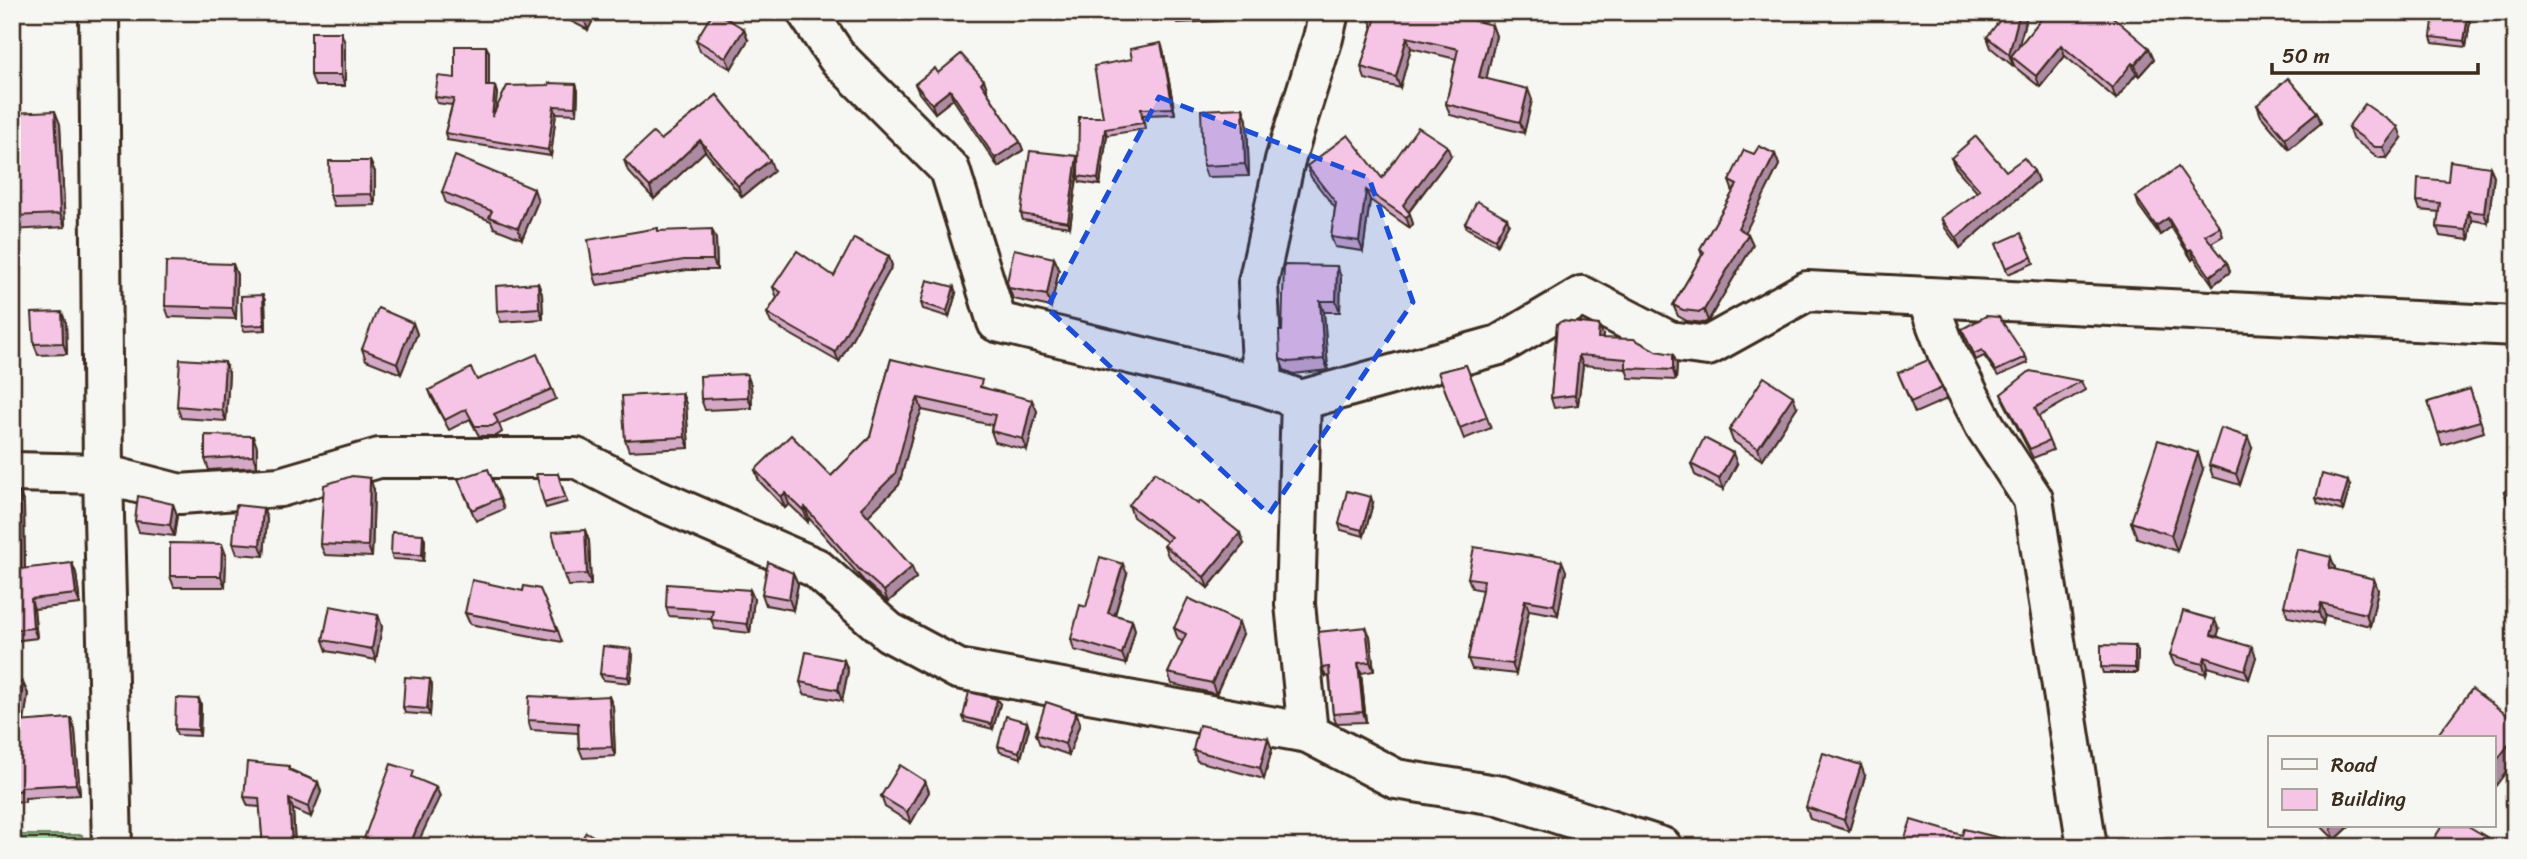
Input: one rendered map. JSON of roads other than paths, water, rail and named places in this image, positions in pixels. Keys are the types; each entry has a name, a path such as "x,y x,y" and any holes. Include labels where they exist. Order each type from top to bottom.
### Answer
{"street":[{"path":"99,12 103,474 112,847"},
{"path":"807,12 837,57 950,170 997,322 1264,386 1301,400 1499,345 1582,296 1669,341 1709,346 1807,291 2515,326"},
{"path":"1264,386 1258,283 1285,160 1329,12"},
{"path":"1926,297 1947,352 1985,426 2033,499 2087,847"},
{"path":"1301,400 1295,604 1308,733"},
{"path":"12,472 103,474 180,494 280,487 379,458 576,458 652,497 816,568 888,632 958,669 1308,733 1396,779 1502,796 1662,847"}]}
